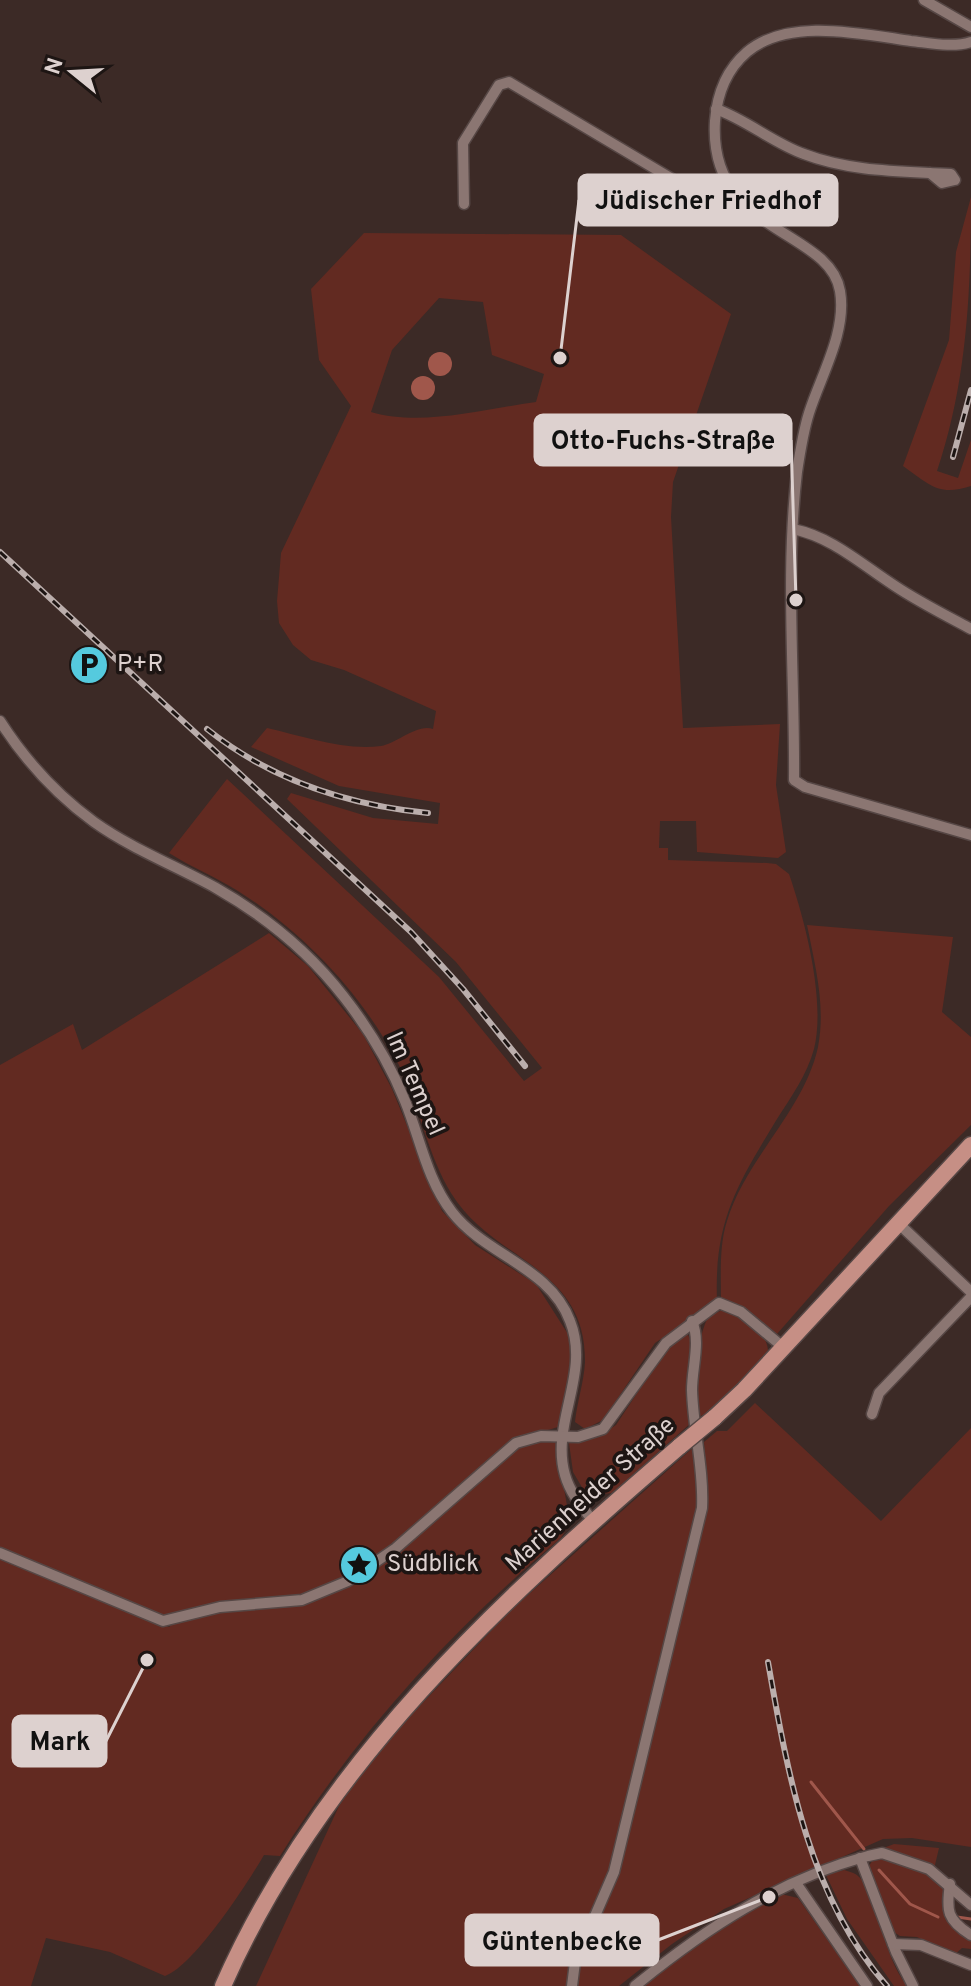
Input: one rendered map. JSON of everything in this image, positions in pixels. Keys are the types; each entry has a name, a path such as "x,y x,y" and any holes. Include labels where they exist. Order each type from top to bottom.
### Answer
{"main road":[{"name":"Marienheider Straße","path":"223,1986 285,1866 380,1738 445,1661 593,1521 714,1418 971,1145"}],"street":[{"path":"924,0 971,27"},
{"path":"971,42 932,43 839,32 773,38 748,51 736,64 726,79 716,109 718,158 741,203 828,266 841,294 839,326 803,437 793,529 790,658 794,780 805,787 971,835"},
{"path":"464,204 465,137 499,85 509,82 706,199 727,206 741,203"},
{"path":"716,109 790,148 825,161 880,170 930,173"},
{"path":"793,529 813,533 831,543 895,586 971,629"},
{"name":"Im Tempel","path":"0,721 51,785 94,822 262,918 323,972 364,1024 393,1073 437,1187 453,1213 479,1239 534,1276 562,1304 575,1337 578,1355 563,1437 565,1477 593,1521"},
{"path":"872,1414 879,1393 971,1294 897,1222"},
{"path":"0,1553 163,1621 220,1607 302,1600 348,1581 396,1548 516,1443 541,1436 593,1434 603,1429 623,1406 652,1358 692,1321 719,1303 741,1312 783,1347"},
{"path":"572,1986 575,1962 614,1872 702,1508 703,1480 692,1391 696,1342 692,1321"},
{"path":"635,1986 701,1934 768,1894 860,1858 882,1853 910,1860 950,1884 963,1902 971,1905"},
{"path":"860,1858 893,1944 913,1986"},
{"path":"796,1883 867,1986"},
{"path":"950,1884 947,1914 954,1925 971,1935"},
{"path":"893,1944 921,1945 971,1965"}],"shaded area":[{"path":"971,197 970,267 961,370 937,471 958,478 971,440 971,486 950,490 934,487 903,466 949,340 956,252"},
{"path":"364,233 621,235 731,314 673,482 671,517 683,728 780,724 776,785 786,852 778,858 697,852 696,821 660,821 659,848 668,848 668,860 776,864 789,874 812,961 817,1030 814,1049 803,1077 750,1164 731,1205 719,1248 717,1301 655,1343 603,1420 585,1429 575,1422 585,1362 581,1330 570,1304 554,1284 469,1216 451,1193 436,1163 401,1069 352,992 310,947 263,908 169,853 227,779 439,977 524,1081 542,1068 456,962 287,799 291,793 373,818 438,824 440,803 339,786 251,747 267,728 338,745 381,746 414,731 433,729 436,711 344,670 311,660 293,645 279,623 277,601 281,553 351,406 319,360 311,289","holes":["439,298 483,302 492,355 544,374 536,402 432,417 411,418 371,412 392,350"]},
{"path":"440,352 449,355 452,364 449,373 440,376 431,373 428,364 431,355"},
{"path":"423,376 432,379 435,388 432,397 423,400 414,397 411,388 414,379"},
{"path":"807,925 953,937 942,1012 971,1037 971,1125 889,1206 777,1334 743,1310 721,1300 722,1250 724,1230 736,1198 801,1092 818,1047 820,1001"},
{"path":"269,933 308,966 363,1034 392,1089 442,1211 475,1245 536,1284 575,1345 558,1427 515,1440 349,1583 518,1445 541,1438 556,1442 570,1523 561,1538 481,1609 408,1686 340,1768 280,1856 264,1855 219,1923 177,1969 165,1976 110,1952 46,1938 31,1986 0,1986 0,1557 169,1627 175,1621 0,1550 0,1065 73,1024 82,1050"},
{"path":"722,1310 737,1315 758,1329 768,1350 739,1387 705,1415 699,1416 697,1379 700,1340 708,1317"},
{"path":"682,1333 687,1333 692,1343 692,1422 612,1493 583,1489 573,1472 569,1443 598,1437 616,1425 665,1351"},
{"path":"755,1403 881,1521 971,1428 971,1847 912,1838 883,1839 724,1909 672,1944 619,1986 578,1986 575,1978 584,1948 616,1874 706,1481 704,1442 717,1431 727,1431"},
{"path":"696,1445 699,1507 612,1870 569,1986 256,1986 339,1806 375,1753 511,1610"},
{"path":"894,1844 939,1848 934,1869 918,1859 881,1849"},
{"path":"886,1856 910,1864 943,1883 947,1918 958,1930 971,1937 971,1949 962,1948 954,1955 917,1937 900,1936 891,1930 869,1866 874,1858"},
{"path":"844,1870 857,1875 868,1890 892,1959 907,1986 894,1986 847,1919 826,1875"},
{"path":"781,1894 798,1898 860,1986 639,1986 732,1919"}],"waterway":[{"path":"811,1782 864,1849"},
{"path":"879,1870 910,1904 938,1917"},
{"path":"957,1917 971,1919"}],"railway":[{"path":"953,457 971,390"},
{"path":"0,552 411,932 463,989 525,1066"},
{"path":"207,729 257,763 311,787 368,804 428,813"},
{"path":"768,1662 794,1791 820,1874 838,1914 860,1951 887,1986"}],"place":[{"name":"Jüdischer Friedhof","path":"560,358"},
{"name":"Otto-Fuchs-Straße","path":"796,600"},
{"name":"P+R","path":"89,665"},
{"name":"Südblick","path":"359,1565"},
{"name":"Mark","path":"147,1660"},
{"name":"Güntenbecke","path":"769,1897"}]}
